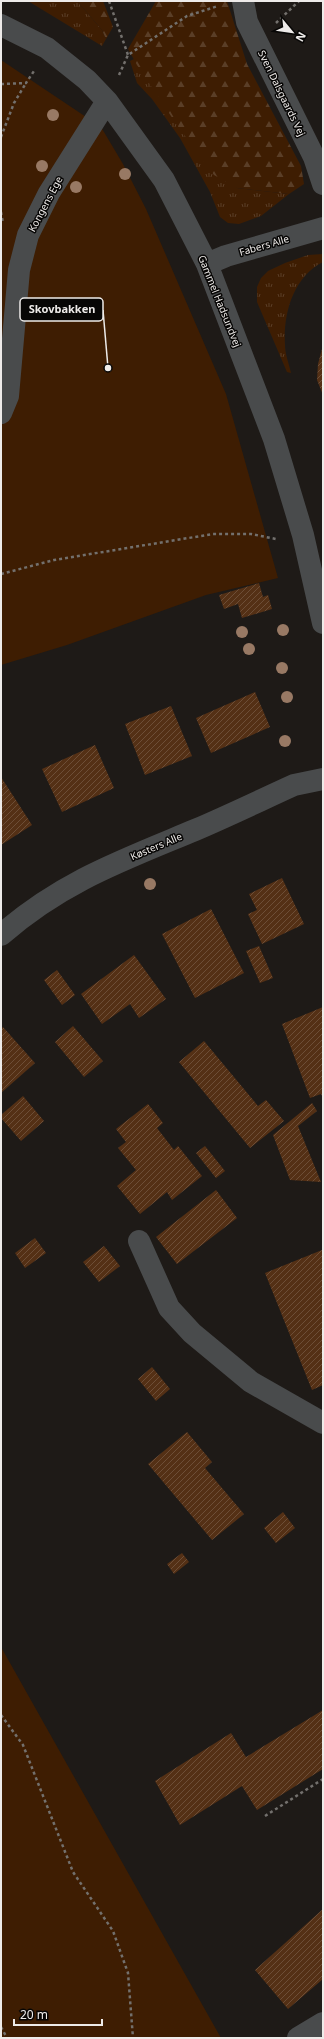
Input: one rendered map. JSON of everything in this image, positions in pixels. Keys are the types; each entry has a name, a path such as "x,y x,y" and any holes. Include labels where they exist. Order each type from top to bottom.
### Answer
{"street":[{"name":"Sven Dalsgaards Vej","path":"243,2 247,22 314,157 323,184"},
{"name":"Gammel Hadsundvej","path":"1,25 47,48 87,80 108,101 164,180 207,264 274,439 303,535 323,623"},
{"name":"Kongens Ege","path":"1,413 8,396 20,270 28,235 49,193 108,101"},
{"name":"Fabers Alle","path":"207,264 226,256 323,228"},
{"name":"Køsters Alle","path":"1,935 30,910 56,893 90,875 294,785 323,779"},
{"path":"139,1241 169,1308 192,1332 251,1382 323,1422"},
{"path":"298,2038 323,2023"}],"path":[{"path":"109,1 128,55 187,16 216,6 243,2"},
{"path":"272,26 299,1"},
{"path":"1,137 14,103 47,48"},
{"path":"1,84 26,83"},
{"path":"1,574 54,560 213,534 251,534"},
{"path":"1,1715 23,1745 73,1872 113,1931 128,1973 133,2038"},
{"path":"265,1816 323,1779"},
{"path":"1,2026 7,2038"}],"green space":[{"path":"28,1 77,1 102,30 106,39 102,46"},
{"path":"77,1 103,1 113,27 106,39 102,30"},
{"path":"156,1 227,1 247,64 301,166 304,184 289,194 237,188 214,175 177,125 128,49"},
{"path":"134,59 155,90 237,188 289,194 261,216 239,224 228,223 220,217 210,192 180,138 152,99 137,83 130,61"},
{"path":"1,60 101,127 123,164 146,209 226,394 278,578 206,595 67,645 1,665"},
{"path":"323,254 323,262 304,277 297,287 288,309 285,345 291,373 287,372 257,302 257,287 261,278 268,271 308,255"},
{"path":"1,1647 221,2038 1,2038"}],"building":[{"path":"323,345 323,395 317,380 318,364"},
{"path":"259,583 263,597 268,595 272,609 242,618 238,604 224,609 219,595"},
{"path":"255,692 270,727 211,753 196,718"},
{"path":"171,706 192,756 145,775 125,724"},
{"path":"95,745 114,788 62,812 42,769"},
{"path":"1,777 32,825 1,845"},
{"path":"282,878 304,924 262,944 248,914 257,910 249,894"},
{"path":"211,909 244,973 195,998 162,934"},
{"path":"259,946 273,978 260,983 246,951"},
{"path":"134,955 166,999 139,1018 130,1004 102,1024 81,994"},
{"path":"57,970 75,995 62,1005 44,980"},
{"path":"323,1007 323,1098 321,1094 310,1098 282,1024"},
{"path":"73,1026 103,1061 84,1077 55,1042"},
{"path":"3,1027 35,1063 1,1093 1,1029"},
{"path":"204,1041 258,1106 266,1100 284,1121 250,1148 179,1062"},
{"path":"23,1096 44,1121 21,1141 1,1118 1,1115"},
{"path":"312,1103 317,1111 298,1126 321,1182 290,1180 273,1135"},
{"path":"148,1104 163,1123 157,1128 174,1150 178,1146 202,1176 172,1200 167,1192 140,1214 117,1186 136,1170 118,1148 126,1142 116,1129"},
{"path":"205,1146 225,1171 216,1178 196,1153"},
{"path":"216,1190 237,1218 177,1264 156,1237"},
{"path":"35,1238 46,1253 25,1268 15,1253"},
{"path":"104,1246 120,1266 99,1282 83,1262"},
{"path":"322,1250 323,1385 312,1390 265,1273"},
{"path":"152,1367 170,1389 156,1401 138,1379"},
{"path":"187,1432 212,1462 205,1468 244,1514 212,1540 148,1464"},
{"path":"283,1512 295,1528 276,1543 264,1528"},
{"path":"182,1553 189,1562 174,1574 167,1564"},
{"path":"323,1710 323,1769 257,1810 242,1786 180,1825 155,1781 231,1733 246,1757"},
{"path":"323,1909 323,1979 288,2009 255,1970"}],"place":[{"name":"Skovbakken","path":"108,368"}]}
